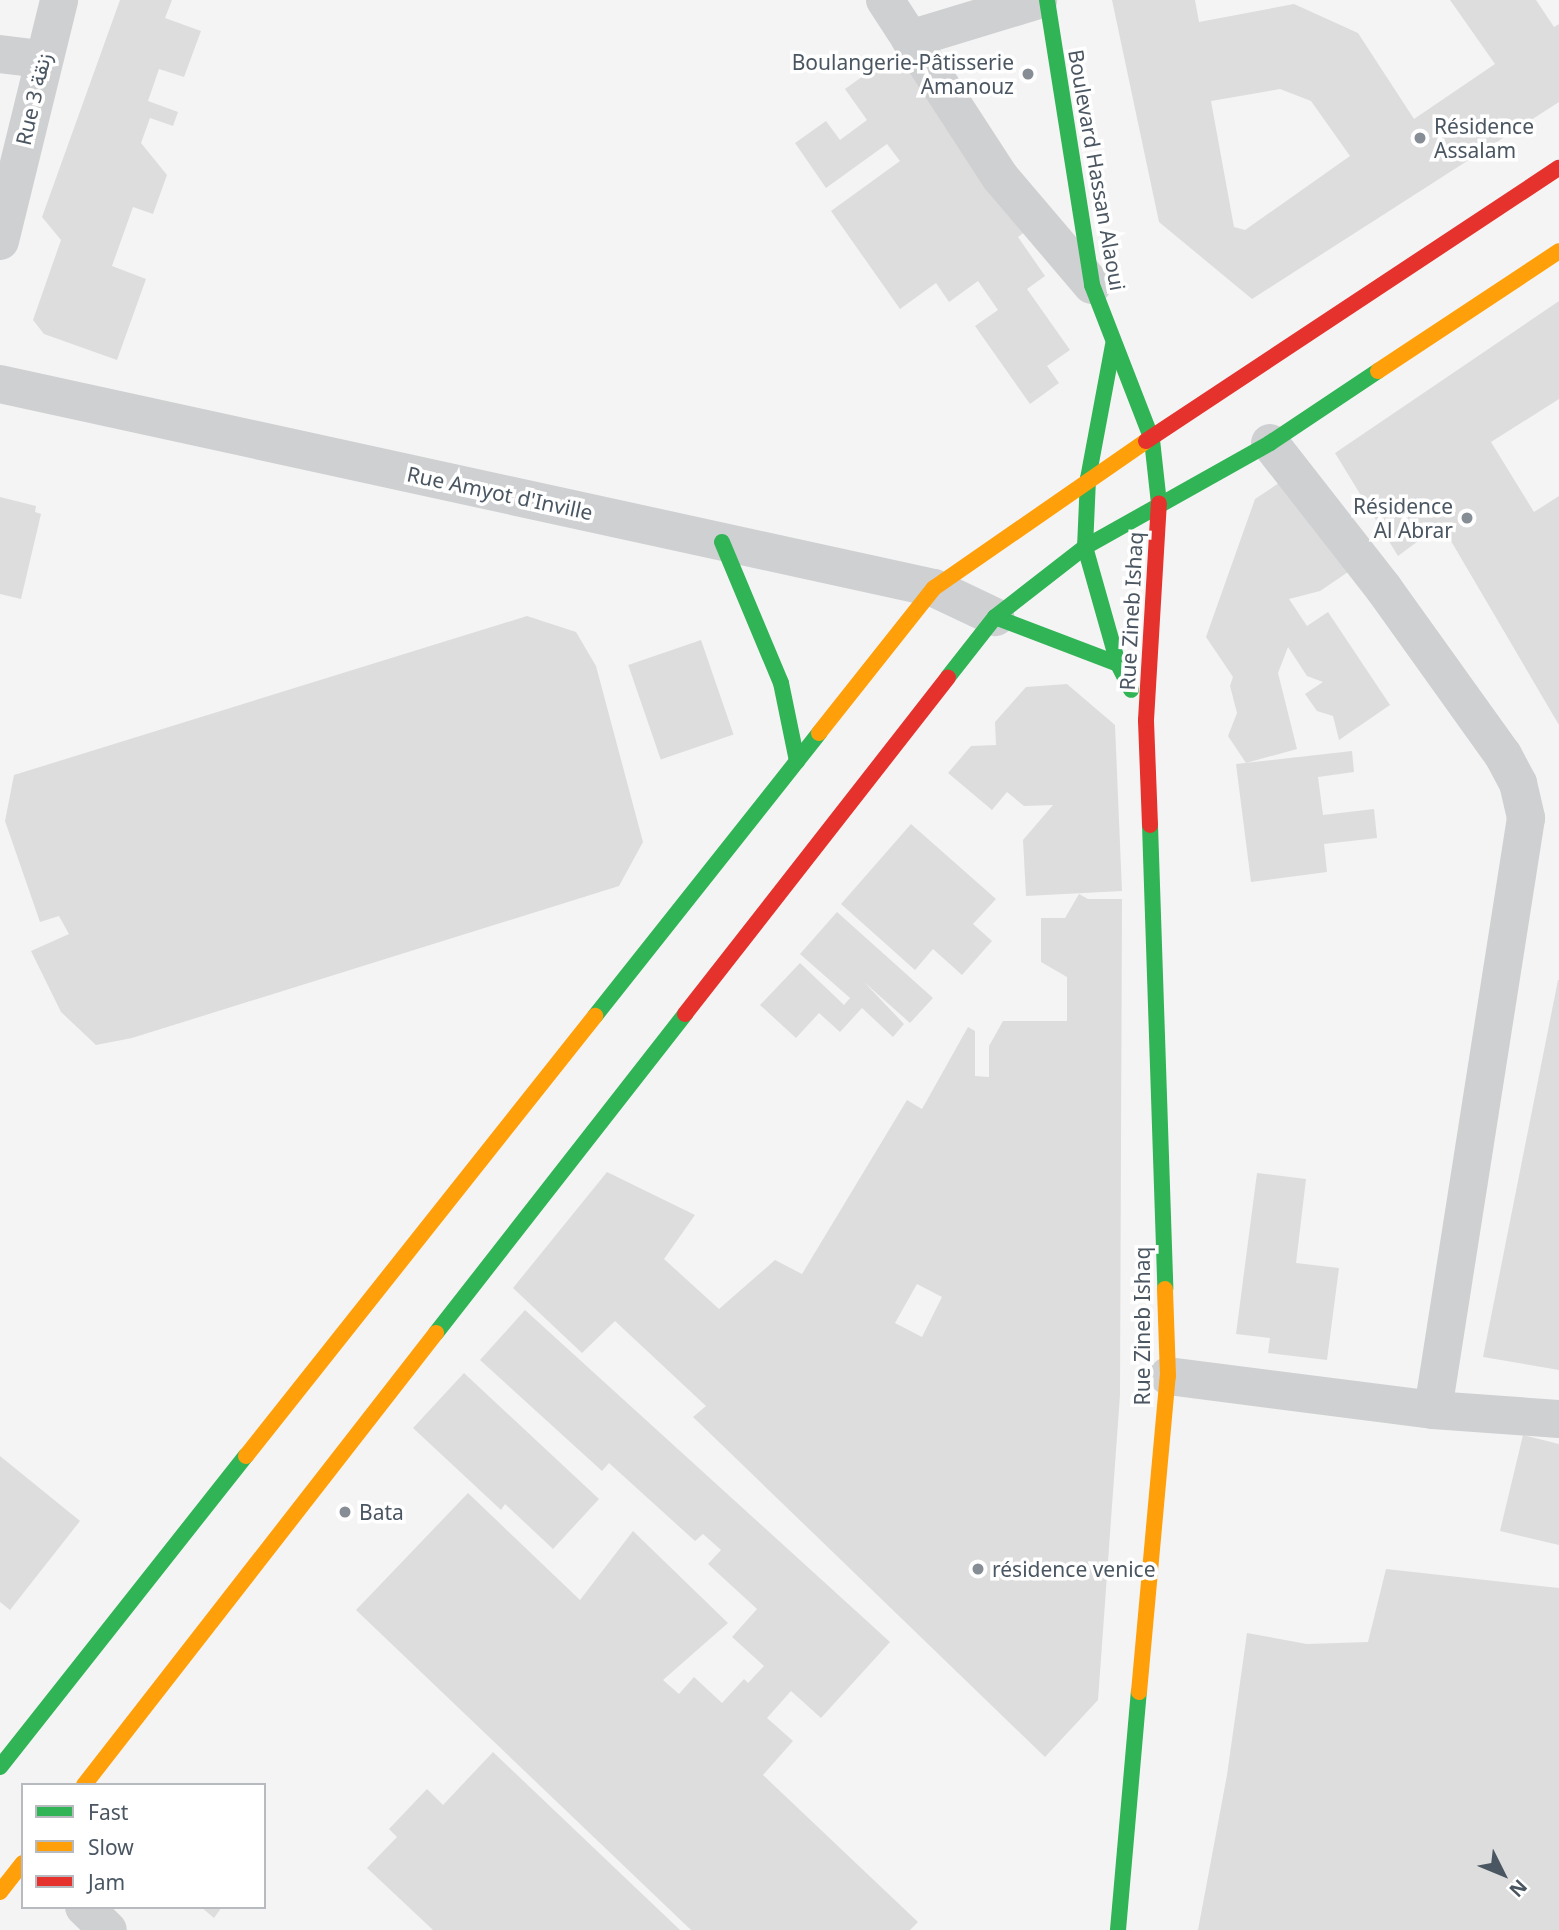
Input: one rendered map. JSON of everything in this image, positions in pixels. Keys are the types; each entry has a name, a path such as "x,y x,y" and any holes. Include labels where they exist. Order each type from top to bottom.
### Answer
{"main road":[{"name":"Boulevard Hassan Alaoui","path":"1046,0 1092,285 1152,440 1159,505"},
{"path":"0,1767 934,588 1088,479 1152,440 1559,168"},
{"path":"86,1783 995,617 1085,547 1270,443 1559,251"},
{"name":"Boulevard Hassan Alaoui","path":"1088,479 1113,345"},
{"name":"Rue Zineb Ishaq","path":"1088,479 1085,547 1118,664 1146,720"},
{"name":"Rue Zineb Ishaq","path":"1118,1930 1168,1377 1146,720 1159,505"},
{"path":"722,542 777,671 797,761"},
{"path":"995,617 1118,664"},
{"path":"0,1892 21,1866"}],"street":[{"name":"Rue 3 زنقة","path":"0,241 41,59 59,0"},
{"path":"884,0 1000,177 1092,285"},
{"path":"910,39 1038,0"},
{"path":"0,54 41,59"},
{"name":"Rue Amyot d'Inville","path":"0,384 934,588 995,617"},
{"path":"1270,443 1384,589 1503,755 1518,783 1525,818 1433,1410"},
{"path":"1168,1377 1433,1410 1559,1419"},
{"path":"86,1909 108,1930"}],"building":[{"path":"120,0 172,0 165,18 201,31 184,77 159,69 148,101 178,112 173,126 150,118 141,143 167,175 153,214 133,207 112,266 146,279 117,360 44,334 33,320 61,240 42,217"},
{"name":"Résidence Assalam","path":"1112,0 1195,0 1199,22 1294,4 1358,33 1414,119 1495,64 1450,0 1536,0 1554,27 1559,24 1559,102 1252,299 1159,222","holes":["1280,89 1311,101 1350,156 1245,230 1234,227 1211,101"]},
{"path":"898,51 1026,231 1018,237 1045,276 1027,289 1070,350 1047,366 1059,383 1030,404 975,326 998,310 978,281 949,302 936,283 900,309 831,211 900,161 887,144 826,188 795,143 826,121 840,140 867,120 845,89"},
{"name":"Résidence Al Abrar","path":"1559,301 1559,399 1491,442 1534,512 1559,496 1559,725 1441,524 1398,556 1335,453"},
{"path":"1291,475 1354,568 1320,591 1289,599 1307,626 1328,612 1390,705 1339,740 1333,716 1317,711 1305,694 1323,682 1307,676 1288,647 1278,673 1297,749 1246,763 1228,736 1237,713 1230,686 1233,677 1206,637 1255,499"},
{"path":"0,497 36,506 35,512 41,514 21,599 0,594"},
{"path":"527,616 576,632 596,666 643,842 619,886 132,1038 96,1045 61,1012 31,951 69,934 59,916 40,922 5,821 14,775"},
{"path":"701,640 734,735 661,760 628,665"},
{"path":"1067,684 1115,725 1122,891 1026,896 1023,840 1053,805 1024,806 1007,792 992,810 948,773 971,746 996,745 995,722 1026,687"},
{"path":"1352,751 1354,772 1318,777 1323,815 1374,809 1377,838 1324,844 1327,872 1251,882 1236,764"},
{"path":"911,824 996,899 973,924 992,941 962,975 933,949 915,970 841,904"},
{"path":"1079,894 1088,899 1122,899 1120,1395 1098,1700 1045,1757 693,1417 706,1406 615,1321 582,1353 513,1288 607,1172 695,1215 664,1259 719,1309 775,1260 802,1274 907,1100 922,1109 968,1027 975,1031 975,1076 989,1077 989,1046 1003,1021 1067,1021 1067,977 1041,962 1041,918 1065,918","holes":["917,1284 942,1297 922,1337 895,1323"]},
{"path":"837,912 933,998 910,1023 864,982 904,1024 893,1037 862,1008 840,1032 819,1013 796,1038 760,1005 800,963 844,1005 850,998 800,954"},
{"path":"1559,980 1559,1370 1483,1357"},
{"path":"1257,1173 1306,1179 1296,1263 1339,1268 1327,1360 1268,1353 1270,1338 1236,1334"},
{"path":"525,1310 890,1642 821,1718 791,1691 767,1718 793,1741 763,1775 918,1922 910,1930 691,1930 356,1610 468,1493 580,1600 633,1531 728,1623 663,1680 679,1694 694,1677 722,1703 744,1679 748,1683 764,1666 732,1637 757,1609 708,1564 721,1550 703,1534 695,1541 609,1463 602,1471 480,1360"},
{"path":"464,1373 599,1499 553,1549 505,1504 501,1510 413,1428"},
{"path":"1523,1435 1559,1444 1559,1545 1500,1531"},
{"path":"0,1456 80,1521 10,1610 0,1602"},
{"path":"1386,1569 1559,1588 1559,1930 1198,1930 1227,1775 1247,1633 1307,1644 1368,1642"},
{"path":"493,1752 680,1930 433,1930 367,1868 397,1837 389,1829 427,1789 443,1805"},
{"path":"203,1909 221,1909 214,1918"}],"traffic: fast":[{"path":"1047,0 1092,285 1152,440 1159,503"},
{"path":"1113,345 1088,479 1085,547 1118,664 1131,690"},
{"path":"948,677 995,617 1085,547 1270,443 1378,371"},
{"path":"722,542 781,683 797,761"},
{"path":"995,617 1118,664"},
{"path":"595,1016 819,733"},
{"path":"1150,825 1165,1289"},
{"path":"436,1333 685,1014"},
{"path":"0,1767 246,1456"},
{"path":"1118,1930 1139,1692"}],"traffic: slow":[{"path":"1378,371 1559,251"},
{"path":"819,733 934,588 1146,441"},
{"path":"246,1456 595,1016"},
{"path":"1139,1692 1168,1376 1165,1289"},
{"path":"86,1783 436,1333"},
{"path":"0,1892 21,1866"}],"traffic: jam":[{"path":"1146,441 1559,168"},
{"path":"1150,825 1146,720 1159,503"},
{"path":"685,1014 948,677"}],"place":[{"name":"Boulangerie-Pâtisserie Amanouz","path":"1028,74"},
{"name":"Résidence Assalam","path":"1420,138"},
{"name":"Résidence Al Abrar","path":"1467,518"},
{"name":"Bata","path":"345,1512"},
{"name":"résidence venice","path":"978,1569"}]}
